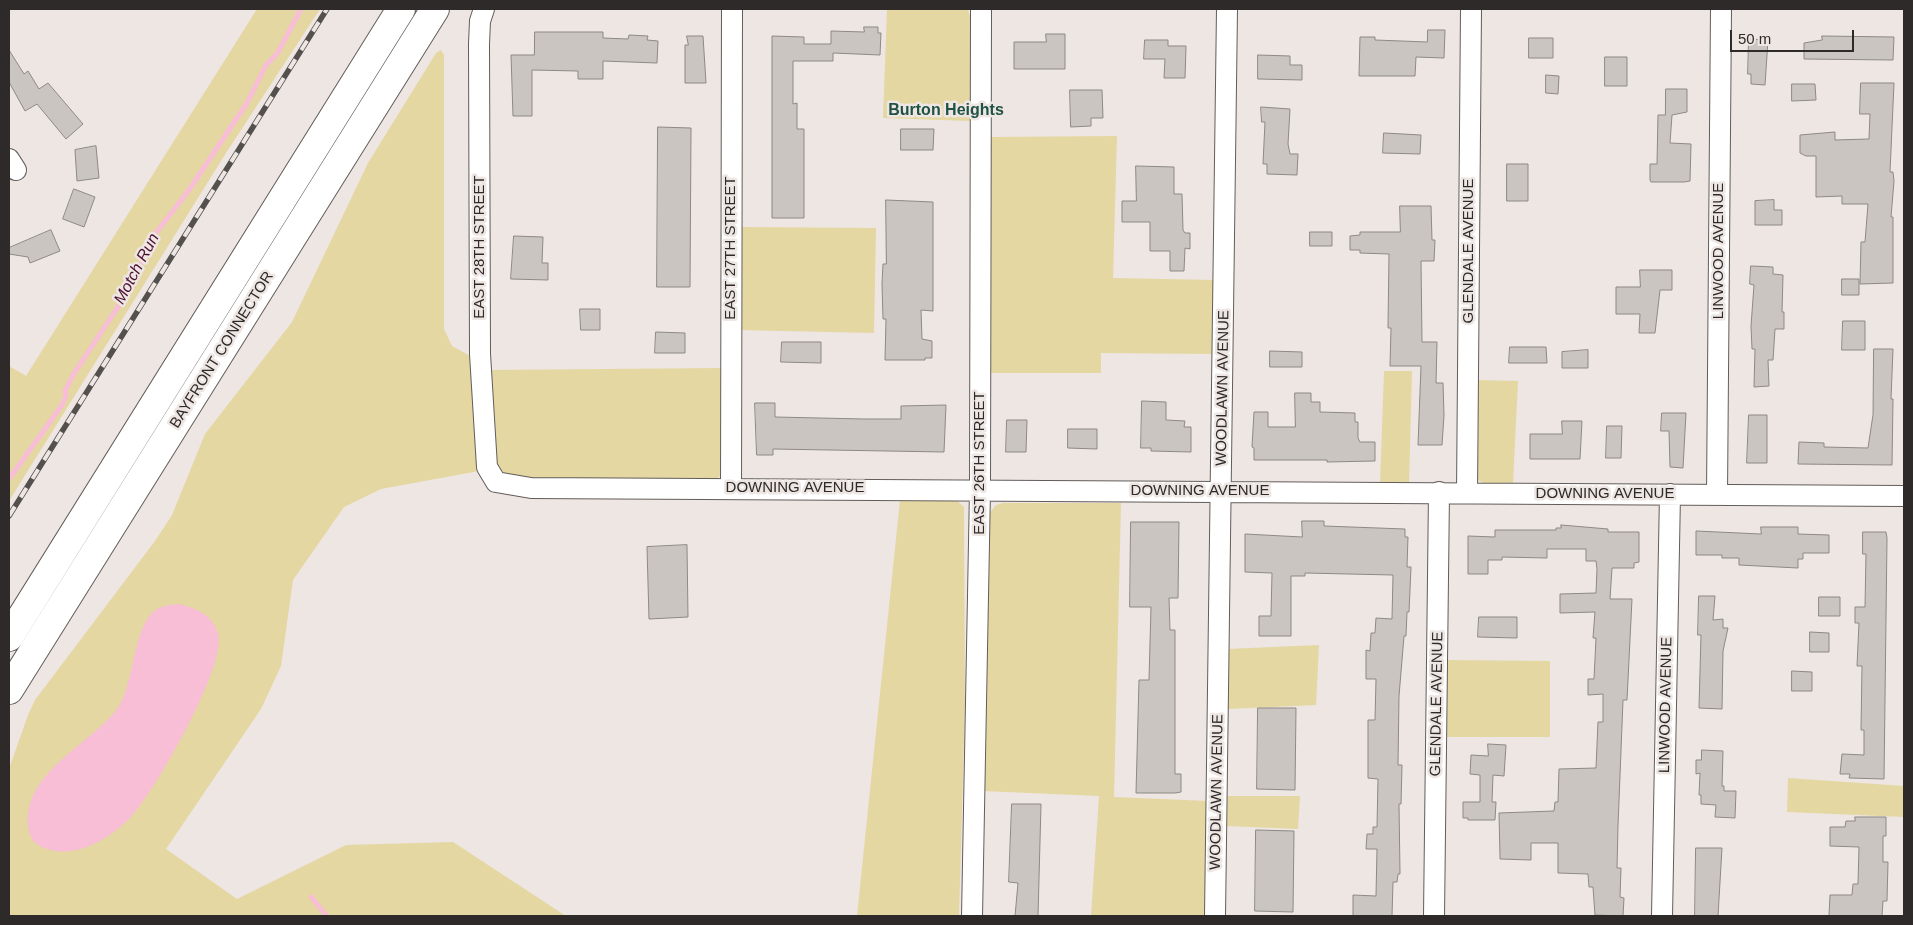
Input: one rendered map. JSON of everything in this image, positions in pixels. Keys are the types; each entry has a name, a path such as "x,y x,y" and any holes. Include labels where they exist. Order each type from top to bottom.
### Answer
{"highway":[{"name":"BAYFRONT CONNECTOR","path":"9,637 401,9"},
{"name":"BAYFRONT CONNECTOR","path":"9,690 435,9"}],"street":[{"name":"EAST 28TH STREET","path":"484,9 480,21 479,44 480,354 488,467 496,482"},
{"name":"EAST 27TH STREET","path":"732,9 732,488"},
{"name":"EAST 26TH STREET","path":"972,916 980,489 981,9"},
{"name":"WOODLAWN AVENUE","path":"1215,916 1227,9"},
{"name":"GLENDALE AVENUE","path":"1468,493 1470,9"},
{"name":"LINWOOD AVENUE","path":"1717,494 1721,9"},
{"name":"DOWNING AVENUE","path":"496,482 531,488 980,489 1904,496"},
{"name":"GLENDALE AVENUE","path":"1434,916 1439,492"},
{"name":"LINWOOD AVENUE","path":"1662,916 1670,494"}],"shaded area":[{"path":"257,9 320,9 226,153 9,501 9,366 26,376"},
{"path":"887,9 968,10 971,20 971,121 883,118"},
{"path":"441,50 444,55 444,329 452,346 474,358 479,471 381,489 344,507 293,580 281,666 261,709 166,849 237,899 346,845 453,842 566,916 9,916 9,769 35,700 155,541 172,515 205,434 292,322 368,163 436,53"},
{"path":"1117,136 1113,278 1215,280 1214,354 1101,353 1101,373 987,373 991,137"},
{"path":"738,227 876,228 874,333 738,330"},
{"path":"722,368 723,471 717,480 510,478 496,466 488,370"},
{"path":"1384,371 1412,371 1409,484 1380,484"},
{"path":"1476,380 1518,381 1513,484 1485,484 1475,478"},
{"path":"900,500 956,500 964,507 965,704 959,916 857,916"},
{"path":"1003,503 1121,503 1114,797 1208,801 1206,916 1091,916 1099,796 983,791 988,515 996,505"},
{"path":"179,604 198,610 208,617 216,627 218,650 200,700 170,758 140,805 129,819 113,833 93,844 72,851 51,850 38,845 32,839 28,826 29,807 36,790 47,774 61,760 106,722 117,709 127,686 141,631 147,620 154,611 160,608"},
{"path":"1319,645 1316,705 1227,709 1227,649"},
{"path":"1444,660 1550,661 1550,737 1443,737"},
{"path":"1788,778 1904,786 1904,817 1787,812"},
{"path":"1226,796 1300,796 1298,829 1226,826"}],"building":[{"path":"864,27 878,27 878,33 881,33 880,55 833,53 833,61 793,61 793,104 797,103 797,129 804,129 804,218 772,218 772,36 804,37 804,44 831,44 831,31 864,32"},
{"path":"1428,30 1445,30 1444,58 1416,57 1415,76 1359,76 1360,37 1375,37 1375,40 1427,42"},
{"path":"535,32 603,32 603,38 628,39 629,35 648,36 647,40 658,41 657,63 603,61 603,79 578,79 578,71 532,70 532,116 513,116 511,55 534,55"},
{"path":"1046,34 1065,34 1065,69 1014,69 1014,42 1046,42"},
{"path":"687,36 703,36 706,83 685,83 685,45 688,45"},
{"path":"1822,36 1894,37 1893,60 1804,59 1804,43 1822,40"},
{"path":"1529,38 1553,38 1553,58 1529,58"},
{"path":"1749,39 1768,40 1765,85 1751,84 1751,74 1748,74"},
{"path":"1145,40 1168,40 1168,46 1186,46 1185,78 1164,78 1165,59 1144,59"},
{"path":"9,50 24,74 28,71 39,89 48,83 83,124 66,139 37,104 25,111 9,82"},
{"path":"1258,55 1290,56 1290,65 1302,65 1302,80 1258,79"},
{"path":"1605,57 1627,57 1627,86 1605,86"},
{"path":"1546,75 1559,76 1558,94 1546,93"},
{"path":"1861,83 1894,83 1890,172 1893,172 1894,181 1891,217 1893,217 1893,283 1860,284 1861,242 1865,242 1868,204 1842,204 1842,196 1816,197 1816,156 1806,156 1800,153 1800,135 1835,132 1835,140 1869,139 1870,114 1860,114"},
{"path":"1792,84 1815,84 1816,100 1792,101"},
{"path":"1666,89 1687,89 1687,112 1672,115 1670,143 1691,144 1690,181 1651,182 1650,180 1650,164 1657,164 1658,115 1665,115"},
{"path":"1070,90 1102,90 1103,118 1091,118 1091,126 1071,127"},
{"path":"1261,107 1290,109 1288,144 1290,154 1298,154 1297,175 1267,174 1267,164 1263,164 1265,122 1262,122"},
{"path":"658,127 691,128 690,287 657,287"},
{"path":"901,129 934,129 933,150 901,150"},
{"path":"1384,133 1421,135 1420,154 1383,153"},
{"path":"96,146 99,178 77,181 75,150"},
{"path":"1507,164 1528,164 1528,201 1507,201"},
{"path":"1136,166 1174,167 1174,194 1182,194 1183,230 1185,233 1190,233 1190,249 1185,248 1184,271 1170,271 1170,251 1150,251 1150,222 1122,222 1122,201 1136,201"},
{"path":"74,189 95,197 84,227 63,219"},
{"path":"886,200 933,202 933,311 921,310 922,339 932,341 932,358 925,358 925,360 885,360 886,319 883,319 882,284 883,264 886,264"},
{"path":"1774,200 1774,210 1782,210 1782,225 1755,225 1755,201"},
{"path":"1400,206 1431,206 1432,240 1435,240 1434,261 1421,261 1422,342 1437,342 1436,383 1443,383 1444,415 1442,445 1418,445 1421,366 1390,366 1391,328 1388,328 1389,254 1360,253 1360,250 1350,250 1350,236 1360,235 1360,232 1400,232"},
{"path":"51,230 60,251 30,263 28,257 9,254 9,248"},
{"path":"1310,232 1332,232 1332,246 1310,246"},
{"path":"514,236 543,237 542,263 548,263 548,280 511,279"},
{"path":"1751,266 1773,267 1773,274 1783,275 1782,312 1784,312 1784,329 1775,329 1773,360 1768,360 1769,386 1754,387 1755,349 1752,349 1751,326 1754,285 1750,284"},
{"path":"1640,270 1672,270 1672,290 1660,290 1655,333 1639,333 1640,314 1616,314 1616,287 1640,287"},
{"path":"1842,279 1859,279 1859,295 1842,295"},
{"path":"580,309 600,309 600,330 581,330"},
{"path":"1843,321 1865,321 1865,350 1842,350"},
{"path":"656,332 685,333 685,353 655,353"},
{"path":"782,342 821,342 821,363 781,362"},
{"path":"1510,347 1546,347 1547,363 1509,363"},
{"path":"1874,349 1893,349 1891,399 1893,399 1892,465 1798,464 1799,442 1824,443 1824,447 1868,448 1873,415"},
{"path":"1588,350 1588,368 1562,368 1562,352"},
{"path":"1270,351 1302,352 1302,367 1270,367"},
{"path":"1295,393 1311,393 1311,402 1320,402 1320,412 1355,413 1355,422 1358,422 1358,438 1360,442 1375,442 1375,461 1254,460 1254,448 1252,447 1254,412 1268,412 1268,427 1295,427"},
{"path":"1142,401 1166,402 1166,420 1185,421 1184,427 1191,427 1191,452 1151,451 1151,448 1141,448"},
{"path":"755,403 775,403 775,417 864,419 901,419 901,406 946,405 944,452 773,449 773,455 757,455"},
{"path":"1662,413 1686,413 1683,468 1670,467 1669,431 1661,431"},
{"path":"1749,415 1767,415 1767,463 1747,463"},
{"path":"1007,420 1027,420 1026,452 1006,452"},
{"path":"1562,421 1582,421 1580,459 1530,459 1530,434 1562,434"},
{"path":"1607,426 1622,426 1621,458 1606,458"},
{"path":"1068,429 1097,429 1097,449 1068,448"},
{"path":"1302,521 1324,521 1324,526 1405,529 1405,537 1408,537 1407,567 1411,567 1409,612 1407,612 1406,636 1404,636 1399,696 1398,765 1402,765 1401,804 1399,804 1400,874 1398,874 1397,882 1393,882 1392,916 1353,916 1353,895 1376,896 1377,849 1366,849 1367,834 1373,834 1373,827 1377,827 1378,779 1368,778 1368,720 1375,720 1376,679 1366,679 1366,650 1370,651 1371,633 1375,633 1376,618 1392,619 1393,575 1305,573 1305,576 1291,576 1291,636 1259,636 1259,616 1271,616 1272,573 1245,572 1245,534 1302,537"},
{"path":"1131,522 1179,522 1178,598 1169,598 1170,630 1175,630 1175,774 1181,774 1181,792 1136,793 1139,680 1149,680 1151,607 1130,607"},
{"path":"1561,525 1608,529 1608,532 1639,532 1639,562 1634,563 1634,568 1612,568 1610,599 1632,599 1627,700 1623,700 1618,826 1617,868 1621,868 1620,897 1624,898 1623,916 1595,915 1593,887 1589,887 1588,874 1558,873 1558,843 1531,843 1531,860 1500,859 1499,813 1554,811 1555,802 1558,802 1559,769 1596,768 1598,722 1603,722 1603,694 1588,695 1588,679 1594,679 1596,638 1593,638 1595,612 1560,613 1560,594 1596,593 1597,569 1596,561 1586,561 1586,549 1547,549 1547,558 1502,557 1502,560 1488,560 1488,574 1468,574 1468,536 1495,537 1495,530 1556,530 1556,528 1561,528"},
{"path":"1761,527 1798,527 1798,534 1829,535 1829,553 1803,553 1803,559 1798,559 1798,568 1739,565 1739,558 1722,558 1722,555 1696,555 1696,531 1761,534"},
{"path":"1863,532 1886,532 1887,538 1884,779 1849,778 1850,774 1840,774 1842,754 1864,755 1864,730 1861,730 1862,666 1857,666 1859,623 1855,623 1855,607 1865,607 1866,554 1863,554"},
{"path":"687,545 688,617 649,619 647,547"},
{"path":"1699,596 1715,596 1713,620 1723,619 1723,628 1728,628 1723,651 1722,709 1699,708 1701,635 1698,635"},
{"path":"1819,597 1840,597 1840,616 1819,616"},
{"path":"1479,617 1517,617 1517,638 1478,637"},
{"path":"1810,632 1829,633 1829,652 1810,652"},
{"path":"1792,671 1812,672 1812,691 1792,691"},
{"path":"1258,708 1296,708 1295,790 1257,789"},
{"path":"1488,744 1506,745 1504,776 1493,775 1492,802 1496,802 1495,820 1468,820 1468,818 1463,818 1463,802 1480,802 1480,775 1470,774 1471,755 1488,756"},
{"path":"1702,750 1723,751 1722,786 1724,786 1724,791 1736,791 1735,818 1715,817 1716,805 1701,804 1701,795 1699,795 1700,773 1696,774 1696,760 1701,760"},
{"path":"1012,804 1041,804 1038,916 1015,916 1018,883 1009,882"},
{"path":"1855,817 1886,817 1886,836 1883,836 1883,862 1888,862 1887,901 1883,901 1882,916 1829,916 1830,895 1852,895 1853,884 1858,884 1859,847 1830,846 1830,827 1845,827 1846,821 1855,821"},
{"path":"1256,830 1294,831 1293,912 1255,911"},
{"path":"1696,848 1722,848 1718,916 1695,916"}],"waterway":[{"name":"Motch Run","path":"9,479 62,405 66,396 65,391 73,375 127,293 155,234 189,190 247,103 266,65 277,54 301,9"},
{"path":"311,897 327,916"}],"railway":[{"path":"9,516 327,9"}],"district":[{"name":"Burton Heights","path":"946,111"}]}
